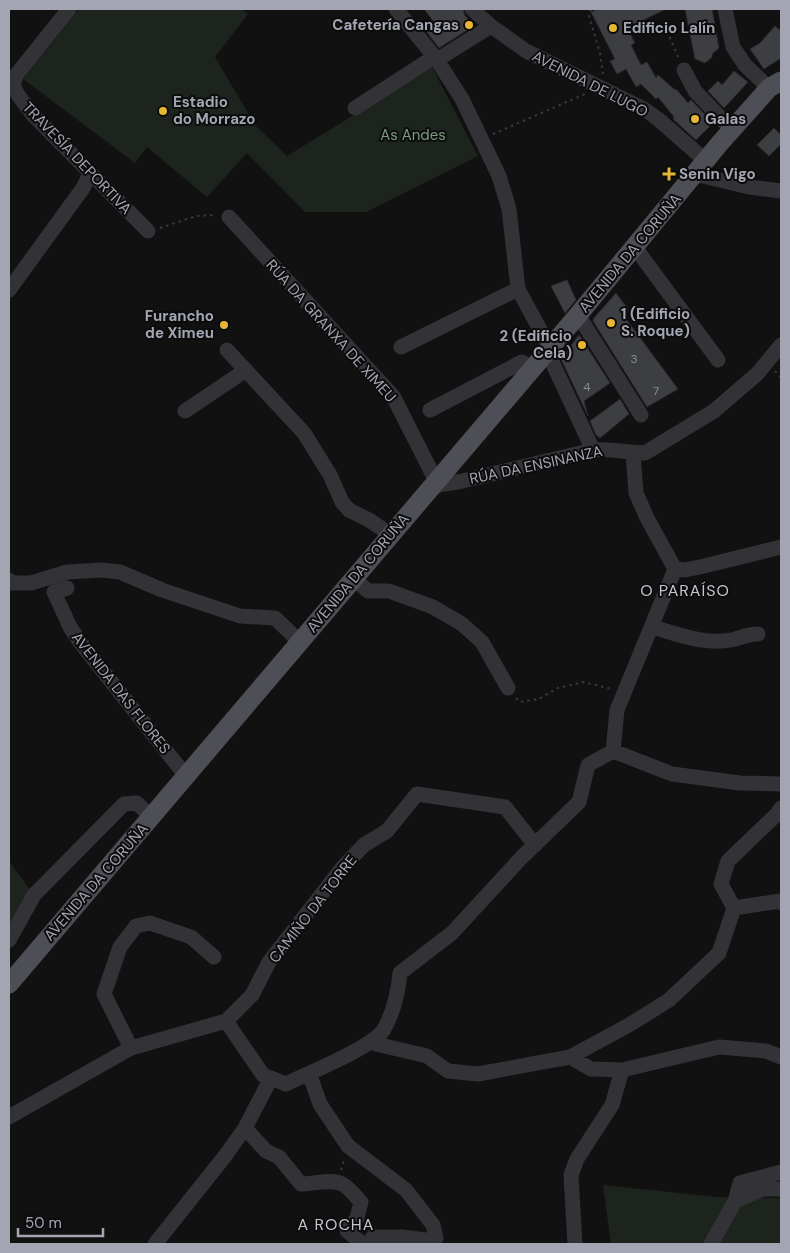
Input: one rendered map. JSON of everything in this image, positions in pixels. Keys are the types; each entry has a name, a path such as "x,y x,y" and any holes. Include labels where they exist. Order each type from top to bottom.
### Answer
{"main road":[{"name":"AVENIDA DA CORUÑA","path":"9,984 578,315 732,130 777,82"}],"street":[{"name":"TRAVESÍA DEPORTIVA","path":"69,9 17,74 13,85 34,116 148,231"},
{"path":"396,9 436,58 462,100 499,176 509,209 518,289 549,349 593,450"},
{"name":"AVENIDA DE LUGO","path":"472,9 490,26 526,51 601,82 644,109 658,119 701,167"},
{"path":"725,9 734,47 745,64 777,82"},
{"path":"355,108 490,26"},
{"path":"684,70 695,90 732,130"},
{"path":"701,167 749,187 781,191"},
{"path":"9,290 83,188 90,174"},
{"name":"RÚA DA GRANXA DE XIMEU","path":"229,217 393,396 434,483"},
{"path":"634,246 718,360"},
{"path":"401,347 518,289"},
{"path":"578,315 641,415"},
{"name":"RÚA DA ENSINANZA","path":"434,483 458,482 593,450 609,448 633,453 645,453 714,411 757,374 781,345"},
{"path":"227,350 304,433 330,475 342,502 350,510 390,534"},
{"path":"430,410 522,362 531,369"},
{"path":"185,411 246,370"},
{"path":"633,453 636,493 676,569"},
{"path":"676,569 685,570 781,547"},
{"path":"613,751 617,710 676,569"},
{"path":"9,580 12,583 31,583 67,572 102,570 120,572 162,590 240,616 275,618 300,641"},
{"path":"353,578 368,591 389,591 433,607 462,624 482,642 508,688"},
{"name":"AVENIDA DAS FLORES","path":"67,588 54,592 70,627 186,776"},
{"path":"652,627 701,641 732,640 746,634 758,634"},
{"path":"613,751 672,774 740,783 781,784"},
{"path":"9,1117 131,1048 226,1021 263,1075 286,1084 372,1043 384,1030 398,997 400,974 452,933 535,845 579,802 588,765 613,751"},
{"name":"CAMIÑO DA TORRE","path":"226,1021 252,995 269,962 342,868 364,845 387,831 417,794 505,807 535,845"},
{"path":"9,940 34,895 124,804 137,803 152,817"},
{"path":"372,1043 427,1056 448,1070 478,1074 570,1057 630,1025 669,1000 719,953 734,908 721,884 728,861 781,808"},
{"path":"734,908 780,901 781,903"},
{"path":"131,1048 104,994 120,947 136,926 150,922 191,937 214,957"},
{"path":"570,1057 592,1069 622,1070 719,1047 766,1051 781,1057"},
{"path":"575,1244 571,1175 577,1159 612,1105 622,1070"},
{"path":"309,1073 320,1104 348,1146 406,1190 433,1226 440,1241 402,1236 373,1237 369,1244"},
{"path":"155,1244 226,1156 245,1128 271,1078"},
{"path":"245,1128 266,1151 279,1157 301,1184 332,1181 345,1185 361,1202 357,1218 348,1231 363,1244"},
{"path":"711,1244 735,1201 740,1183 781,1172"},
{"path":"735,1201 763,1189 781,1189"}],"path":[{"path":"482,139 601,82 600,53 589,16 591,9"},
{"path":"667,30 684,70"},
{"path":"148,231 196,216 212,214 229,217"},
{"path":"508,688 520,702 539,699 558,688 583,682 624,692"},
{"path":"332,1181 341,1170 348,1146"}],"green space":[{"name":"As Andes","path":"79,9 242,9 248,14 215,57 255,125 287,156 432,67 478,156 366,212 305,212 247,153 207,197 147,147 135,163 23,79"},
{"path":"9,861 34,895 9,940"},
{"path":"603,1185 717,1197 781,1198 781,1244 611,1244"}],"building":[{"path":"424,9 463,9 465,16 475,25 439,48 426,31 437,26"},
{"path":"598,9 666,9 627,28 635,43 631,45 641,65 647,62 656,78 658,75 676,89 688,103 691,100 713,123 696,140 673,119 674,117 658,97 656,99 641,84 636,87 626,69 617,74 610,61 615,59 591,12"},
{"path":"685,9 712,9 719,48 705,63 695,59"},
{"path":"775,26 781,31 781,58 764,69 750,49 760,43"},
{"path":"734,71 748,82 724,108 708,91 718,81 722,85"},
{"path":"774,128 781,135 781,144 769,156 757,145"},
{"path":"567,280 576,300 565,313 551,286"},
{"path":"616,293 628,309 621,312 678,389 647,407 593,321"},
{"path":"579,335 610,383 584,401 588,416 561,359"},
{"path":"620,399 629,414 600,438 596,435 590,421"}],"place":[{"name":"Cafetería Cangas","path":"469,25"},
{"name":"Edificio Lalín","path":"613,28"},
{"name":"Estadio do Morrazo","path":"163,111"},
{"name":"Galas","path":"695,119"},
{"name":"Senin Vigo","path":"669,174"},
{"name":"1 (Edificio S. Roque)","path":"611,323"},
{"name":"Furancho de Ximeu","path":"224,325"},
{"name":"2 (Edificio Cela)","path":"582,345"}],"district":[{"name":"O PARAÍSO","path":"685,590"},
{"name":"A ROCHA","path":"336,1224"}]}
